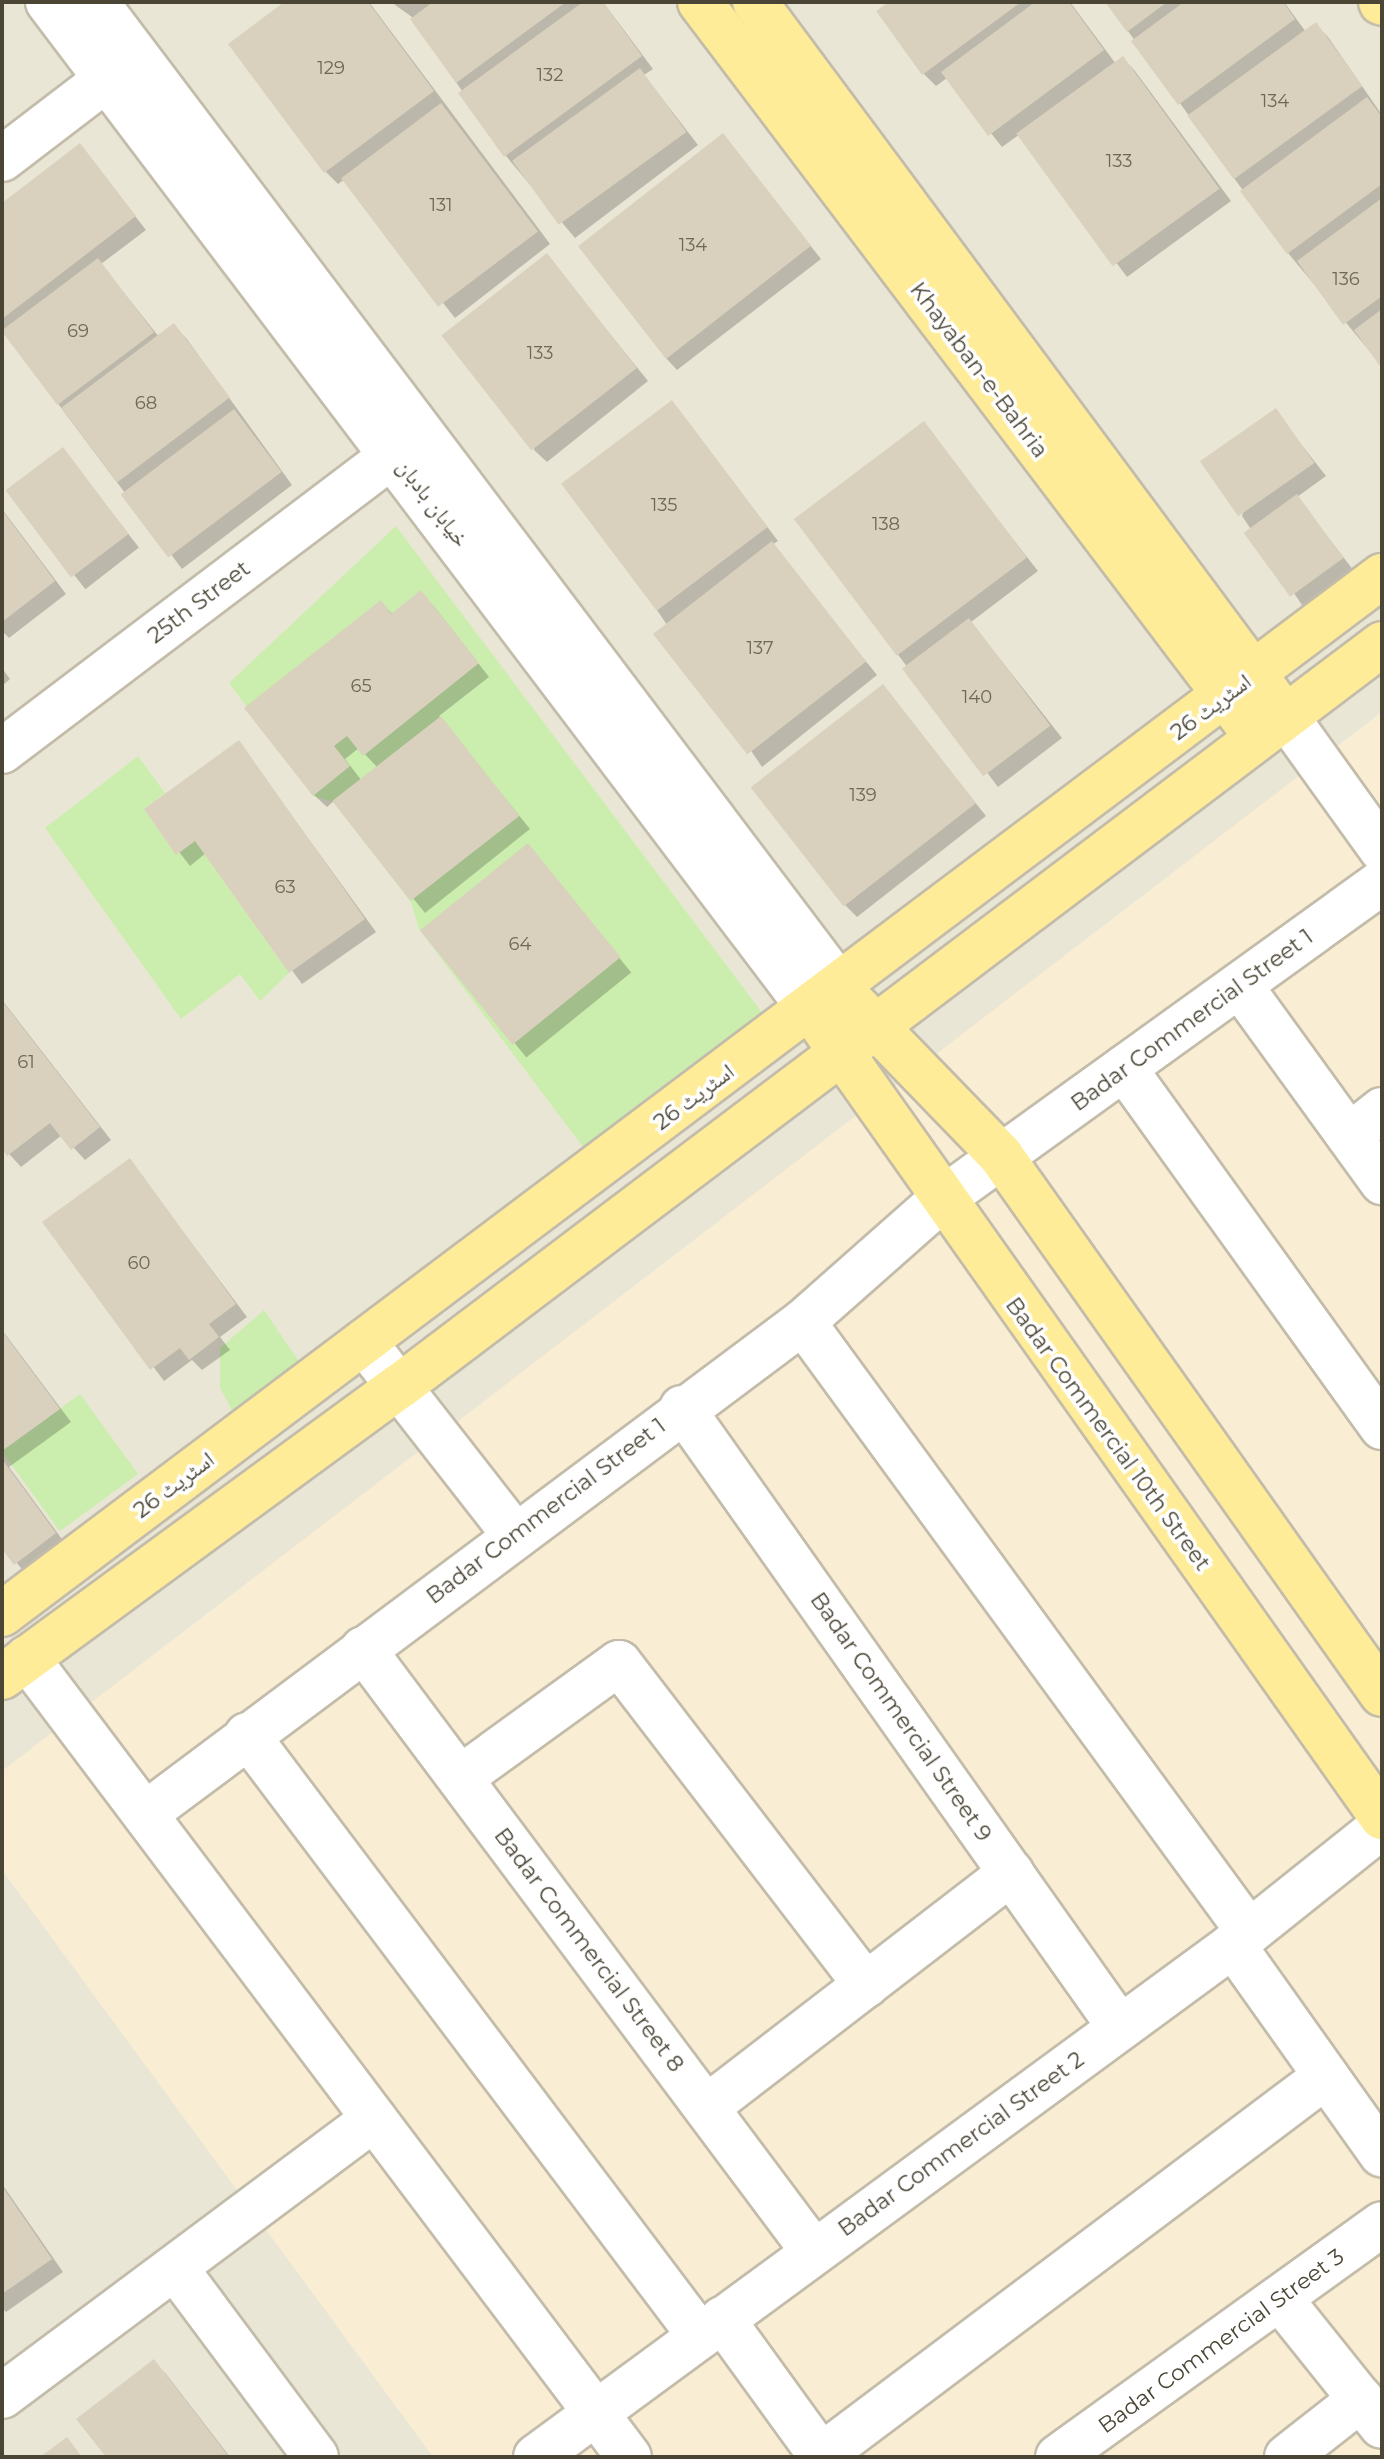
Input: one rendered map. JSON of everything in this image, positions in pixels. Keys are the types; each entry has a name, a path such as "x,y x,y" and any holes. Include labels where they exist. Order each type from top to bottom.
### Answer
{"main road":[{"name":"Khayaban-e-Bahria","path":"700,2 1271,726"},
{"name":"Khayaban-e-Bahria","path":"755,2 1240,685"},
{"name":"اسٹریٹ 26","path":"2,1614 826,999 1382,576"},
{"path":"14,1667 400,1386 855,1036 1382,644"},
{"path":"826,999 855,1036 1001,1156 1382,1694"},
{"name":"Badar Commercial 10th Street","path":"855,1036 941,1200 1382,1817"}],"street":[{"name":"خیابان بادبان","path":"48,2 123,67 826,999"},
{"name":"خیابان بادبان","path":"96,2 123,67"},
{"path":"2,159 123,67"},
{"name":"25th Street","path":"2,751 409,443"},
{"path":"1271,726 1382,850"},
{"name":"Badar Commercial Street 1","path":"145,1814 682,1408 803,1322 941,1200 1241,987 1382,882"},
{"path":"1241,987 1366,1123 1382,1182"},
{"path":"1124,1068 1382,1427"},
{"path":"803,1322 1241,1939 1326,2076 1382,2155"},
{"path":"364,1342 515,1535"},
{"name":"Badar Commercial Street 9","path":"682,1408 1119,2026"},
{"name":"Badar Commercial Street 8","path":"363,1649 814,2252"},
{"path":"460,1778 619,1663 866,1985"},
{"path":"14,1667 145,1814 629,2457"},
{"path":"247,1735 711,2328 822,2457 1326,2076"},
{"name":"Badar Commercial Street 2","path":"536,2457 1241,1939 1382,1826"},
{"path":"707,2107 1011,1873"},
{"path":"2,2396 374,2119"},
{"name":"Badar Commercial Street 3","path":"1058,2457 1281,2300 1382,2224"},
{"path":"176,2269 316,2457"},
{"path":"1281,2300 1371,2412 1287,2457"}],"shaded area":[{"path":"2,2 1382,2 1382,2457 2,2457"},
{"path":"1382,712 1382,2457 433,2457 2,1870 2,1771"}],"green space":[{"path":"396,526 772,1026 595,1163 419,929 411,902 333,802 313,796 229,683"},
{"path":"138,756 165,793 144,809 176,855 195,841 289,973 260,1001 240,974 181,1019 45,828"},
{"path":"264,1310 302,1366 235,1416 220,1388 220,1348"},
{"path":"80,1394 138,1474 60,1531 2,1451"}],"building":[{"path":"284,2 368,2 434,91 324,173 228,44"},
{"path":"433,2 566,2 456,83 410,19"},
{"path":"583,2 603,2 642,56 504,157 458,93"},
{"path":"889,2 1021,2 922,75 876,11"},
{"path":"1035,2 1069,2 1104,50 988,136 941,72"},
{"path":"1105,2 1167,2 1127,32"},
{"path":"1184,2 1283,2 1295,19 1178,105 1131,41"},
{"path":"1316,22 1362,86 1234,179 1187,115"},
{"path":"1123,56 1219,189 1113,266 1016,134"},
{"path":"640,68 686,132 559,225 512,161"},
{"path":"1367,97 1382,117 1382,184 1287,254 1240,191"},
{"path":"441,103 538,232 438,307 341,178"},
{"path":"723,133 811,246 666,359 578,246"},
{"path":"80,143 136,216 2,319 2,203"},
{"path":"1382,198 1382,296 1343,325 1297,261"},
{"path":"547,253 637,368 531,451 441,335"},
{"path":"98,258 154,332 57,405 2,330"},
{"path":"1382,309 1382,369 1354,330"},
{"path":"174,323 230,397 117,482 61,408"},
{"path":"672,400 768,527 657,611 561,484"},
{"path":"1276,408 1314,463 1238,516 1200,461"},
{"path":"234,409 282,472 168,558 121,494"},
{"path":"924,421 1027,558 897,656 794,519"},
{"path":"63,447 129,534 71,577 5,490"},
{"path":"1297,494 1343,558 1290,597 1244,533"},
{"path":"2,510 55,581 2,622"},
{"path":"772,541 866,662 747,755 653,634"},
{"path":"421,590 479,663 363,756 347,736 334,746 350,766 313,796 244,708 381,600 391,614"},
{"path":"969,618 1050,726 983,776 902,669"},
{"path":"883,684 976,803 844,906 751,787"},
{"path":"441,716 519,816 410,901 332,801"},
{"path":"239,740 365,919 289,973 195,841 176,855 144,809"},
{"path":"528,843 621,957 512,1045 420,930"},
{"path":"2,1001 100,1127 71,1150 50,1123 7,1156 2,1149"},
{"path":"130,1158 236,1304 209,1324 219,1337 189,1360 180,1348 150,1370 42,1222"},
{"path":"2,1331 60,1409 2,1451"},
{"path":"2,1459 56,1533 14,1565 2,1549"},
{"path":"2,2186 52,2259 2,2294"},
{"path":"154,2359 229,2457 106,2457 76,2419"},
{"path":"67,2437 82,2457 40,2457"}]}
